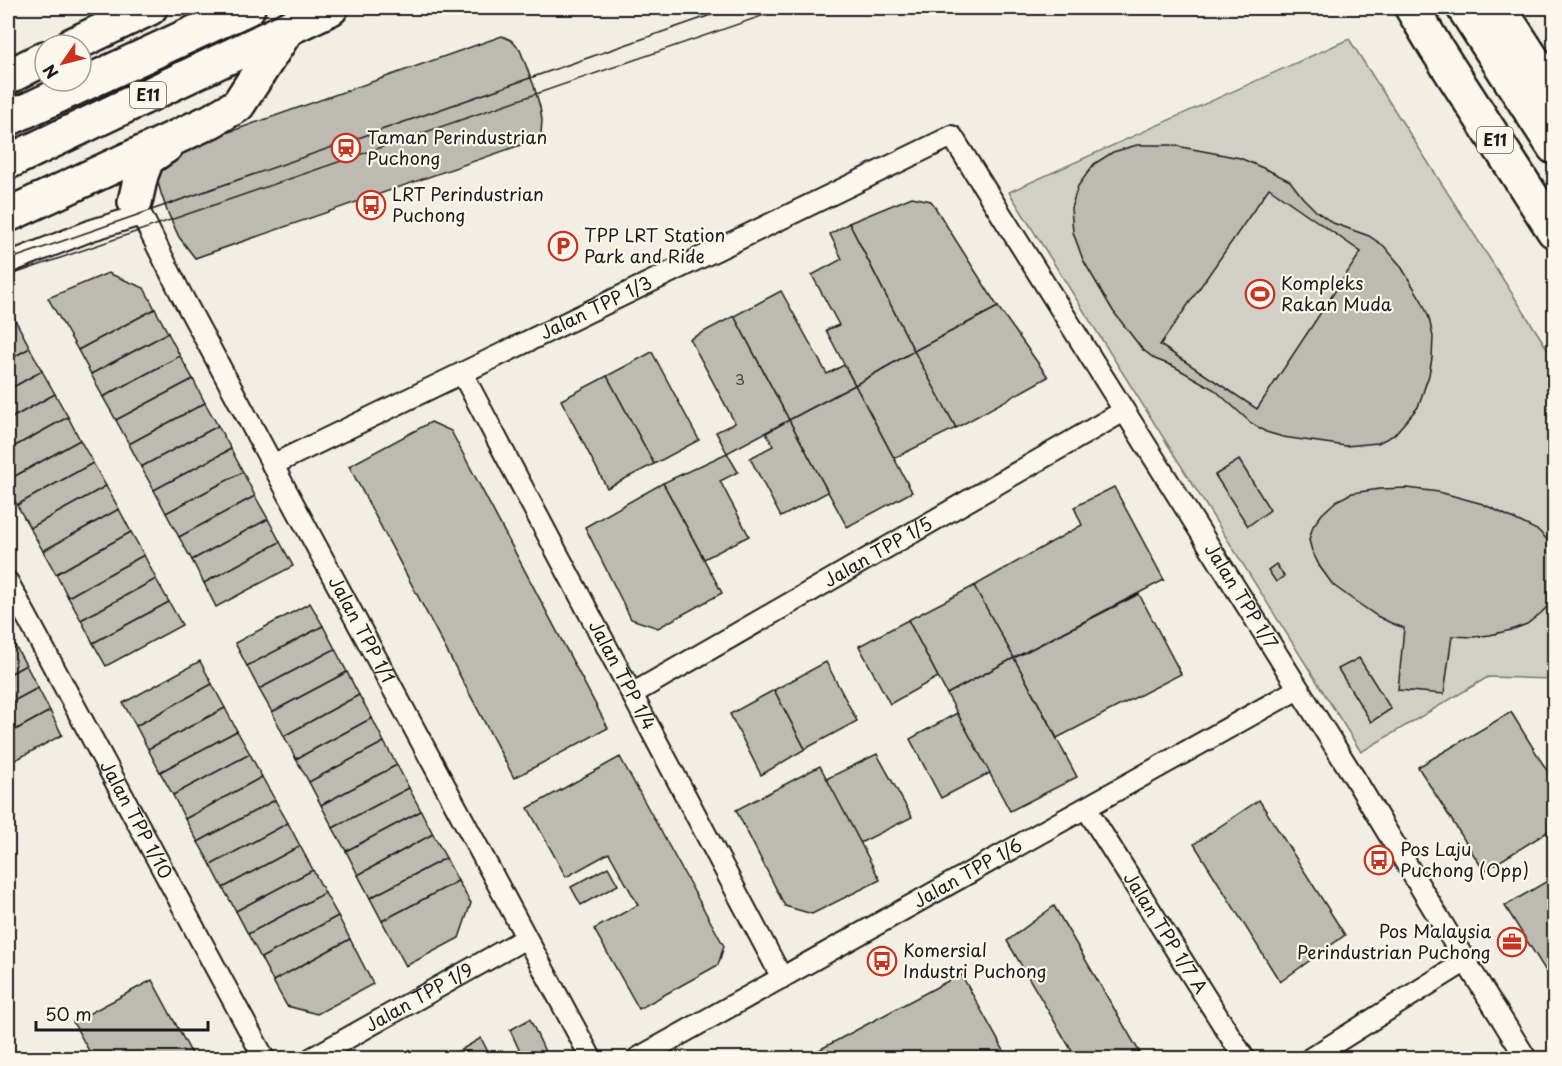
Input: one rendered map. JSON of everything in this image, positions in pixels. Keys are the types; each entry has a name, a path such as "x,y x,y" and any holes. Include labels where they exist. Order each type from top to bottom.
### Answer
{"highway":[{"path":"93,35 150,8"},
{"name":"E11","path":"193,33 213,8"},
{"name":"E11","path":"8,119 248,8"},
{"name":"E11","path":"8,162 331,8"},
{"name":"E11","path":"1412,8 1554,231"},
{"name":"E11","path":"1464,8 1554,147"},
{"path":"1499,8 1554,92"},
{"path":"8,215 211,122 238,105 288,28"},
{"path":"8,76 33,64"},
{"path":"138,209 141,175 147,159 180,136"},
{"path":"83,181 107,182 128,194 138,209"}],"street":[{"name":"Jalan TPP 1/3","path":"272,465 952,136"},
{"name":"Jalan TPP 1/7","path":"952,136 1354,777 1526,1059"},
{"path":"8,263 138,209"},
{"name":"Jalan TPP 1/1","path":"138,209 272,465 591,1059"},
{"name":"Jalan TPP 1/4","path":"462,373 782,978"},
{"name":"Jalan TPP 1/5","path":"632,694 1124,411"},
{"name":"Jalan TPP 1/10","path":"8,582 264,1059"},
{"name":"Jalan TPP 1/6","path":"638,1059 1299,689"},
{"name":"Jalan TPP 1/7 A","path":"1086,808 1244,1059"},
{"name":"Jalan TPP 1/9","path":"312,1059 526,938"},
{"path":"1311,1059 1466,961"}],"shaded area":[{"path":"1349,39 1554,359 1554,679 1488,677 1361,752 1009,192"}],"building":[{"name":"Taman Perindustrian Puchong","path":"502,36 511,40 520,50 534,86 542,120 541,134 535,140 195,258 179,237 167,211 157,179 158,157"},
{"name":"Kompleks Rakan Muda","path":"1137,145 1171,145 1240,158 1290,181 1316,211 1333,223 1369,236 1384,246 1400,265 1422,301 1433,337 1429,375 1418,407 1394,435 1378,443 1346,446 1283,437 1266,432 1251,423 1215,390 1173,366 1155,359 1142,349 1113,311 1083,260 1073,232 1071,208 1078,186 1094,164 1113,152","holes":["1269,188 1361,252 1257,409 1160,345"]},
{"path":"912,197 931,201 998,307 914,351 849,223"},
{"path":"849,223 914,351 855,385 826,330 839,325 812,275 842,259 830,234"},
{"path":"108,273 144,288 155,309 78,350 48,298"},
{"path":"781,291 827,374 844,365 855,385 789,420 734,316"},
{"path":"998,307 1048,377 956,428 914,351"},
{"path":"155,309 168,333 91,374 78,350"},
{"path":"10,310 30,348 8,360 8,311"},
{"path":"734,316 789,420 727,453 716,432 735,423 690,339"},
{"path":"168,333 180,356 103,397 91,374"},
{"path":"30,348 42,371 8,390 8,360"},
{"path":"914,351 956,428 894,458 855,385"},
{"path":"652,352 699,440 654,464 607,376"},
{"path":"180,356 193,379 116,420 103,397"},
{"path":"42,371 55,394 8,420 8,390"},
{"path":"607,376 654,464 607,488 561,400"},
{"path":"193,379 205,403 129,444 116,420"},
{"path":"855,385 912,492 847,527 789,420"},
{"path":"55,394 68,417 8,450 8,420"},
{"path":"205,403 218,426 141,467 129,444"},
{"path":"68,417 80,440 8,480 8,450"},
{"path":"789,420 828,492 781,517 750,458 773,446 766,433"},
{"path":"431,422 451,431 608,728 514,778 349,466"},
{"path":"218,426 231,449 154,490 141,467"},
{"path":"80,440 93,463 17,505 8,487 8,480"},
{"path":"231,449 243,472 166,513 154,490"},
{"path":"727,453 738,472 720,481 749,536 704,559 663,483"},
{"path":"1239,460 1270,510 1248,526 1215,475"},
{"path":"93,463 106,486 30,528 17,505"},
{"path":"243,472 255,496 179,537 166,513"},
{"path":"663,483 722,593 658,628 631,619 585,527"},
{"path":"106,486 119,509 43,551 30,528"},
{"path":"1114,487 1164,580 1014,658 974,586 1082,525 1074,507"},
{"path":"1407,488 1439,492 1483,504 1539,531 1554,547 1552,602 1527,624 1511,630 1473,637 1452,636 1444,694 1398,690 1404,628 1377,616 1333,585 1320,567 1309,540 1313,526 1336,501 1352,493"},
{"path":"255,496 268,519 192,560 179,537"},
{"path":"119,509 131,532 56,574 43,551"},
{"path":"268,519 280,542 204,583 192,560"},
{"path":"131,532 144,555 68,597 56,574"},
{"path":"280,542 293,566 216,607 204,583"},
{"path":"144,555 156,579 81,620 68,597"},
{"path":"1276,564 1284,576 1276,582 1268,570"},
{"path":"156,579 169,602 93,643 81,620"},
{"path":"974,586 1014,658 947,694 908,620"},
{"path":"1139,594 1181,674 1057,738 1014,658"},
{"path":"169,602 182,625 106,666 93,643"},
{"path":"310,603 323,626 247,666 235,643"},
{"path":"908,620 938,677 890,704 859,646"},
{"path":"323,626 335,649 259,689 247,666"},
{"path":"13,642 26,665 8,675 8,645"},
{"path":"335,649 347,672 272,712 259,689"},
{"path":"1014,658 1077,777 1010,811 947,694"},
{"path":"1359,658 1391,709 1371,722 1338,669"},
{"path":"200,661 212,684 136,726 123,703"},
{"path":"826,662 857,721 805,749 774,690"},
{"path":"26,665 38,688 8,704 8,675"},
{"path":"347,672 359,695 284,736 272,712"},
{"path":"212,684 225,708 148,749 136,726"},
{"path":"38,688 50,711 8,734 8,704"},
{"path":"774,690 805,749 761,775 730,714"},
{"path":"359,695 372,718 296,759 284,736"},
{"path":"225,708 237,731 160,772 148,749"},
{"path":"50,711 62,735 8,764 8,734"},
{"path":"1511,712 1554,782 1554,828 1484,871 1418,767"},
{"path":"957,713 990,773 941,798 910,739"},
{"path":"372,718 384,742 309,782 296,759"},
{"path":"237,731 250,754 173,795 160,772"},
{"path":"384,742 397,765 321,805 309,782"},
{"path":"250,754 262,777 185,819 173,795"},
{"path":"877,754 912,817 860,843 826,779"},
{"path":"620,757 724,946 718,965 639,1009 594,929 638,905 609,853 566,877 528,808"},
{"path":"397,765 409,788 333,828 321,805"},
{"path":"820,766 880,880 812,914 785,906 736,810"},
{"path":"262,777 275,800 198,842 185,819"},
{"path":"409,788 421,811 346,851 333,828"},
{"path":"275,800 288,823 211,865 198,842"},
{"path":"1259,800 1345,935 1280,982 1194,844"},
{"path":"421,811 433,834 358,875 346,851"},
{"path":"288,823 300,846 223,888 211,865"},
{"path":"433,834 446,858 370,898 358,875"},
{"path":"300,846 313,870 236,911 223,888"},
{"path":"446,858 458,881 382,921 370,898"},
{"path":"608,867 618,885 581,905 571,887"},
{"path":"313,870 325,893 248,934 236,911"},
{"path":"1554,877 1554,984 1505,906"},
{"path":"458,881 471,903 459,938 406,966 382,921"},
{"path":"325,893 338,916 261,958 248,934"},
{"path":"1054,906 1143,1058 1076,1058 1007,941"},
{"path":"338,916 350,939 273,981 261,958"},
{"path":"350,939 373,984 317,1014 287,1006 273,981"},
{"path":"961,974 1004,1051 989,1058 804,1058"},
{"path":"152,980 194,1058 93,1058 73,1022"},
{"path":"530,1019 548,1058 523,1058 510,1030"},
{"path":"481,1038 491,1058 447,1058"}],"tram line":[{"path":"8,260 731,8"},
{"path":"8,276 785,8"}],"place":[{"name":"Taman Perindustrian Puchong","path":"346,148"},
{"name":"LRT Perindustrian Puchong","path":"371,205"},
{"name":"TPP LRT Station Park and Ride","path":"563,246"},
{"name":"Kompleks Rakan Muda","path":"1260,294"},
{"name":"Pos Laju Puchong (Opp)","path":"1379,860"},
{"name":"Pos Malaysia Perindustrian Puchong","path":"1512,942"},
{"name":"Komersial Industri Puchong","path":"882,961"}]}
